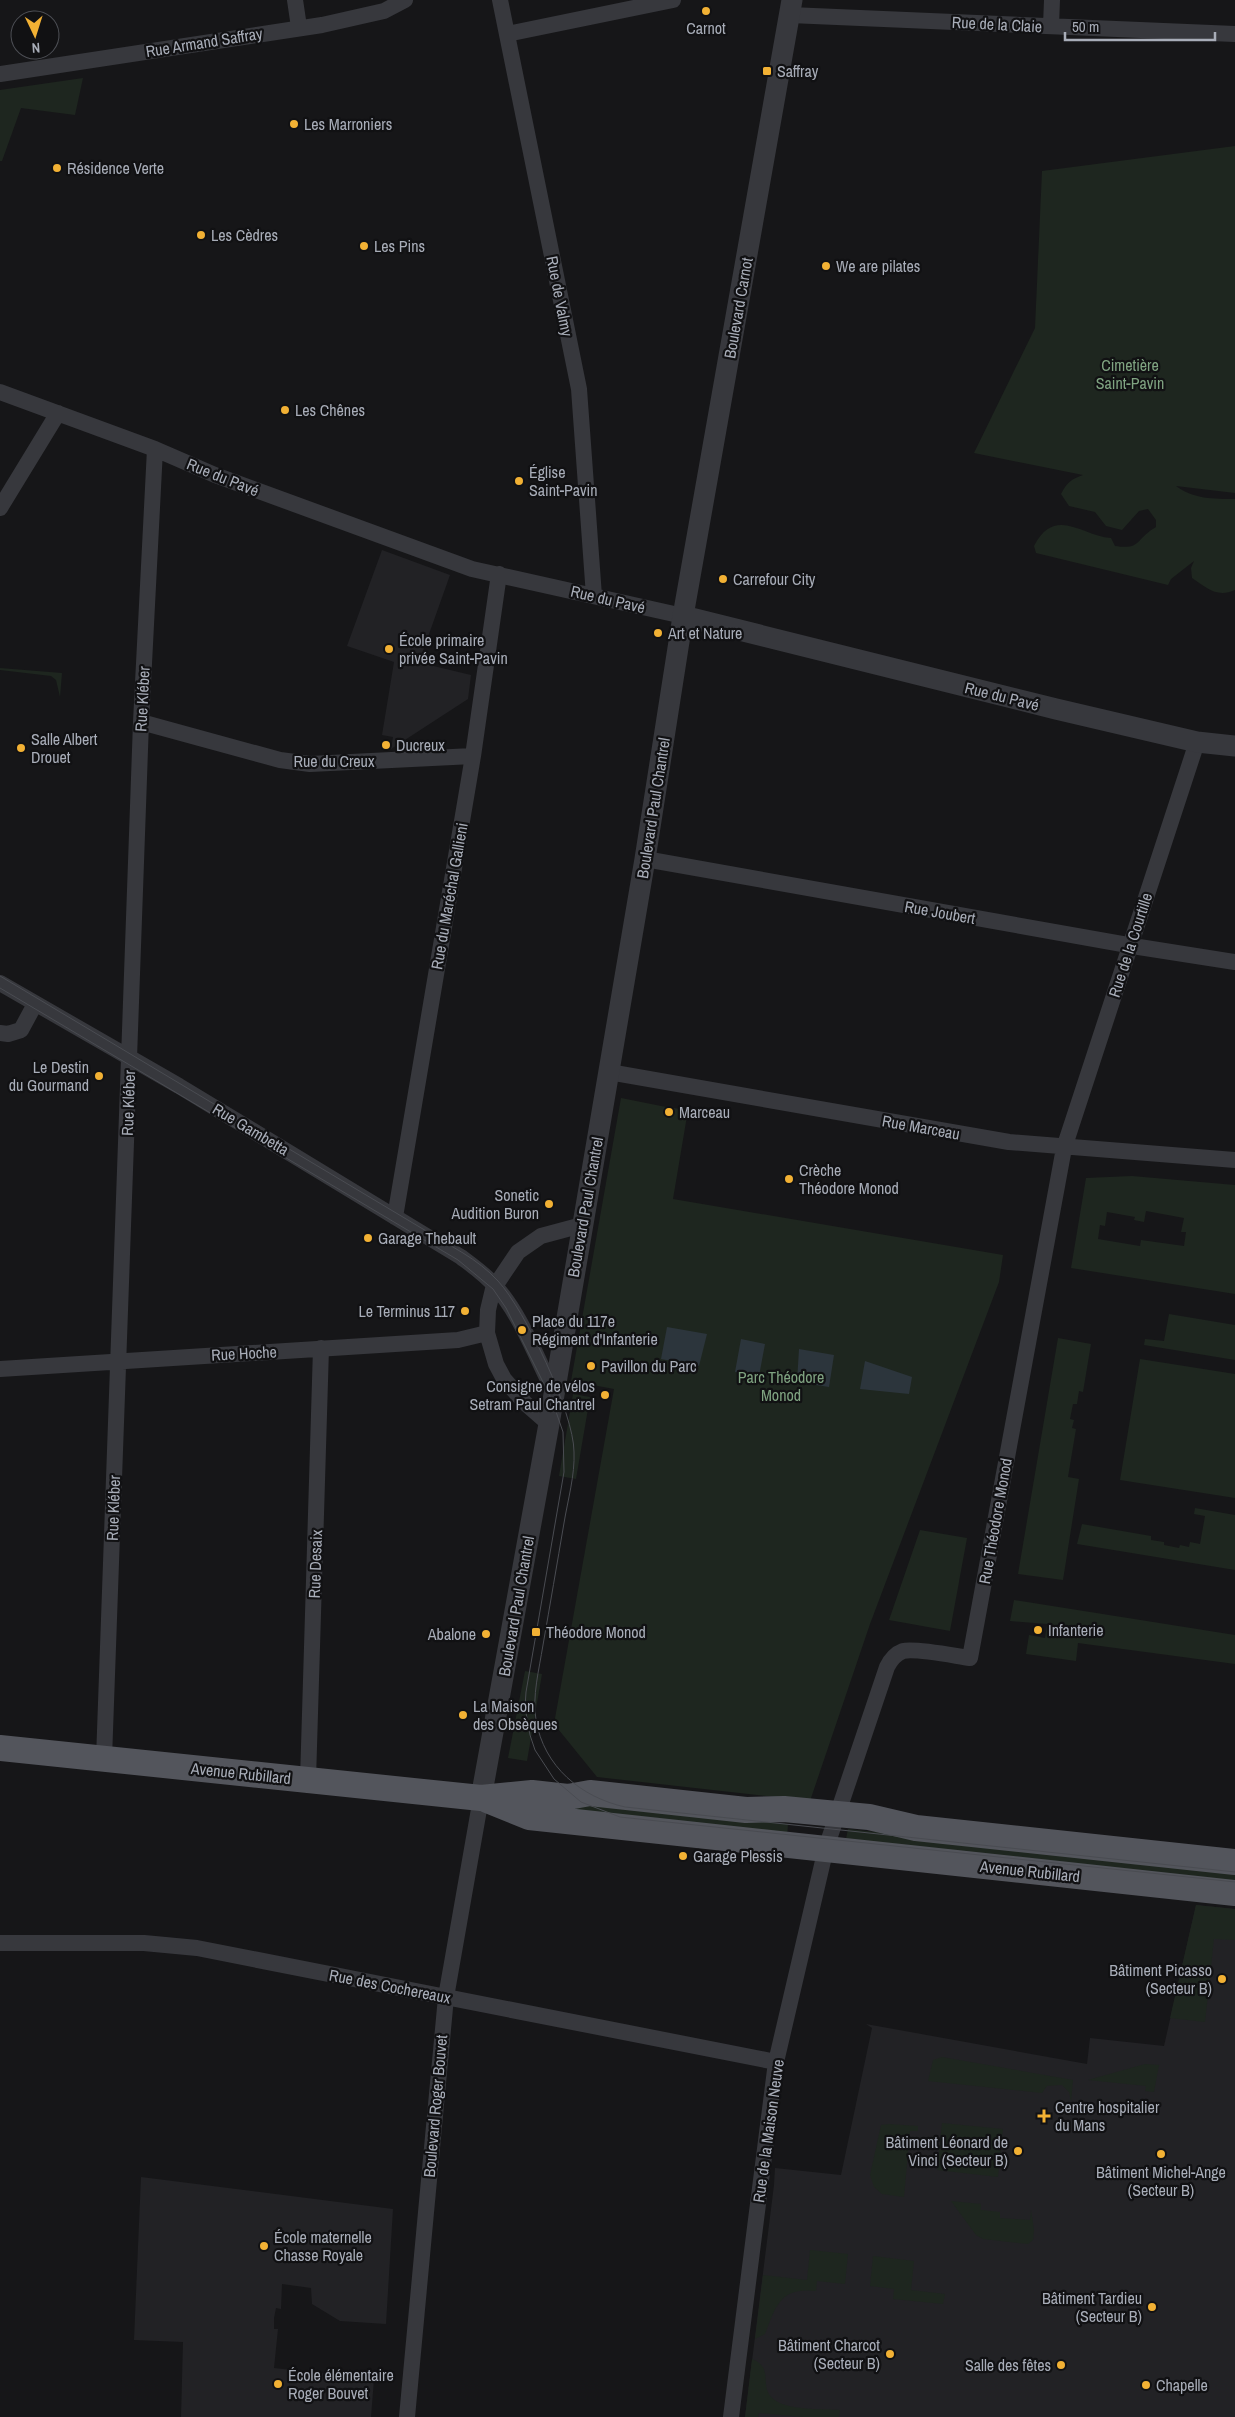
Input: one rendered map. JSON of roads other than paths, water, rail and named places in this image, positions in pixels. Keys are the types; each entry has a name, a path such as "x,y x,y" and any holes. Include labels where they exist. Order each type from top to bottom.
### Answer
{"main road":[{"name":"Avenue Rubillard","path":"0,1748 481,1798 532,1793 568,1797 590,1793 746,1810 838,1811 916,1828 1235,1862"},
{"name":"Avenue Rubillard","path":"481,1798 529,1817 1235,1893"}],"street":[{"path":"295,0 299,27"},
{"name":"Rue Armand Saffray","path":"0,74 322,25 384,11 405,0"},
{"name":"Rue de Valmy","path":"500,0 579,388 594,596"},
{"path":"507,34 673,0"},
{"path":"1051,26 1052,0"},
{"name":"Rue de la Claie","path":"791,7 1051,26 1235,34"},
{"name":"Boulevard Carnot","path":"683,616 791,7"},
{"name":"Rue du Pavé","path":"0,392 154,448 215,475 472,569 683,616 991,694 1198,742 1235,746"},
{"path":"0,508 58,413"},
{"name":"Rue Kléber","path":"104,1758 141,722 154,448"},
{"name":"Rue du Maréchal Gallieni","path":"395,1217 473,756 500,574"},
{"name":"Boulevard Paul Chantrel","path":"481,1798 549,1424 646,859 683,616"},
{"name":"Rue du Creux","path":"141,722 280,760 310,764 473,756"},
{"name":"Rue de la Courtille","path":"1064,1148 1198,742"},
{"name":"Rue Joubert","path":"646,859 1130,946 1235,962"},
{"name":"Rue Gambetta","path":"0,983 179,1086 461,1257 495,1285 511,1307 528,1337 554,1392"},
{"path":"0,1033 8,1034 21,1030 35,1004"},
{"name":"Rue Marceau","path":"609,1072 1009,1142 1064,1148 1235,1160"},
{"name":"Rue Théodore Monod","path":"838,1811 887,1667 892,1658 898,1653 910,1650 970,1658 1064,1148"},
{"path":"549,1424 525,1403 504,1379 490,1350 487,1333 488,1310 495,1285 518,1252 528,1243 548,1234 582,1225"},
{"name":"Rue Hoche","path":"0,1369 118,1360 458,1340 487,1333"},
{"name":"Rue Desaix","path":"308,1780 321,1348"},
{"name":"Boulevard Roger Bouvet","path":"407,2417 446,1997 481,1798"},
{"path":"826,1848 838,1811"},
{"name":"Rue de la Maison Neuve","path":"731,2417 776,2062 826,1848"},
{"name":"Rue des Cochereaux","path":"0,1943 144,1943 197,1948 776,2062"}],"tram line":[{"path":"0,976 463,1253 490,1273 509,1295 546,1363 557,1388 572,1435 574,1452 572,1478 538,1673 535,1711 540,1737 547,1752 556,1766 580,1787 594,1796 625,1807 1235,1872"},
{"path":"0,988 458,1260 493,1289 506,1308 552,1400 563,1432 564,1472 525,1707 535,1750 554,1779 581,1802 620,1817 1235,1882"}],"place":[{"name":"Carnot","path":"706,11"},
{"name":"Saffray","path":"767,71"},
{"name":"Les Marroniers","path":"294,124"},
{"name":"Résidence Verte","path":"57,168"},
{"name":"Les Cèdres","path":"201,235"},
{"name":"Les Pins","path":"364,246"},
{"name":"We are pilates","path":"826,266"},
{"name":"Les Chênes","path":"285,410"},
{"name":"Église Saint-Pavin","path":"519,481"},
{"name":"Carrefour City","path":"723,579"},
{"name":"Art et Nature","path":"658,633"},
{"name":"École primaire privée Saint-Pavin","path":"389,649"},
{"name":"Ducreux","path":"386,745"},
{"name":"Salle Albert Drouet","path":"21,748"},
{"name":"Le Destin du Gourmand","path":"99,1076"},
{"name":"Marceau","path":"669,1112"},
{"name":"Crèche Théodore Monod","path":"789,1179"},
{"name":"Sonetic Audition Buron","path":"549,1204"},
{"name":"Garage Thebault","path":"368,1238"},
{"name":"Le Terminus 117","path":"465,1311"},
{"name":"Place du 117e Régiment d'Infanterie","path":"522,1330"},
{"name":"Pavillon du Parc","path":"591,1366"},
{"name":"Consigne de vélos Setram Paul Chantrel","path":"605,1395"},
{"name":"Infanterie","path":"1038,1630"},
{"name":"Théodore Monod","path":"536,1632"},
{"name":"Abalone","path":"486,1634"},
{"name":"La Maison des Obsèques","path":"463,1715"},
{"name":"Garage Plessis","path":"683,1856"},
{"name":"Bâtiment Picasso (Secteur B)","path":"1222,1979"},
{"name":"Centre hospitalier du Mans","path":"1044,2116"},
{"name":"Bâtiment Léonard de Vinci (Secteur B)","path":"1018,2151"},
{"name":"Bâtiment Michel-Ange (Secteur B)","path":"1161,2154"},
{"name":"École maternelle Chasse Royale","path":"264,2246"},
{"name":"Bâtiment Tardieu (Secteur B)","path":"1152,2307"},
{"name":"Bâtiment Charcot (Secteur B)","path":"890,2354"},
{"name":"Salle des fêtes","path":"1061,2365"},
{"name":"École élémentaire Roger Bouvet","path":"278,2384"},
{"name":"Chapelle","path":"1146,2385"}],"park label":[{"name":"Cimetière Saint-Pavin","path":"1130,374"},
{"name":"Parc Théodore Monod","path":"781,1386"}]}
